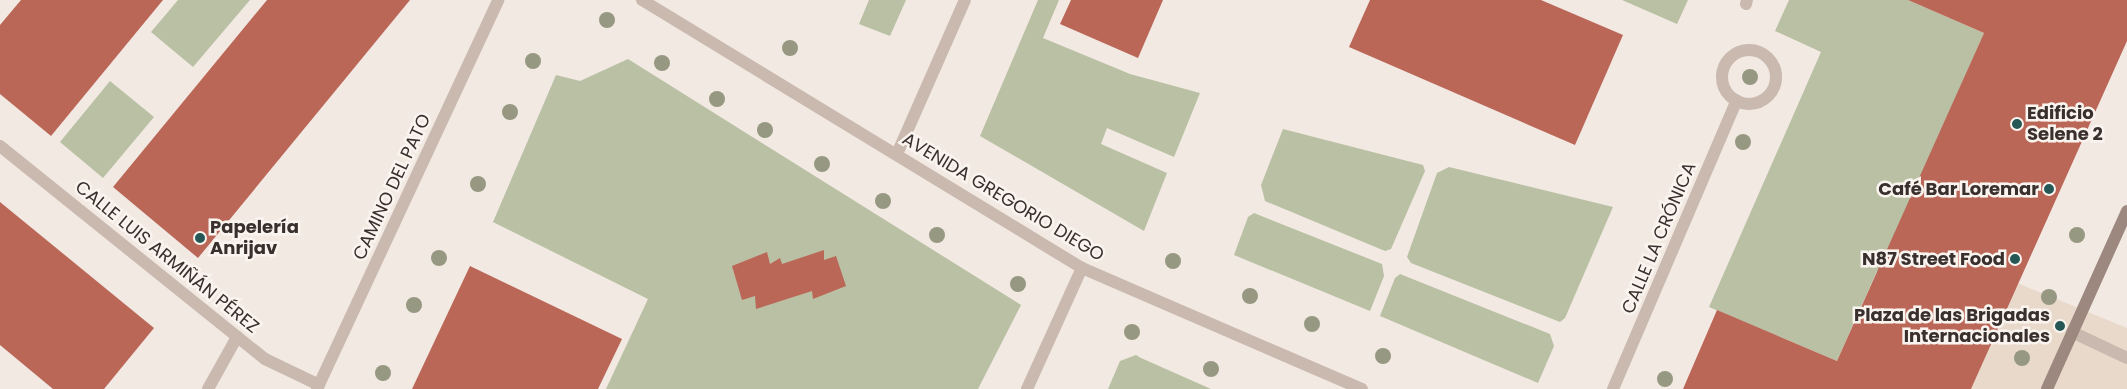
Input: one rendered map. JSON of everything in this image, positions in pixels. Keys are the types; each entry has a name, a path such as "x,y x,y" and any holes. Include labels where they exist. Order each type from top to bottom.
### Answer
{"main road":[{"path":"2047,389 2127,211"}],"street":[{"name":"CAMINO DEL PATO","path":"318,387 498,0"},
{"name":"AVENIDA GREGORIO DIEGO","path":"642,0 1082,268 1362,389"},
{"path":"897,154 964,0"},
{"path":"1756,50 1773,64 1777,76 1774,88 1754,104 1736,100 1723,86 1722,72 1735,54 1756,50"},
{"name":"CALLE LA CRÓNICA","path":"1613,389 1736,100"},
{"name":"CALLE LUIS ARMIÑÁN PÉREZ","path":"0,146 265,359 318,387"},
{"path":"1027,389 1082,268"},
{"path":"2072,332 2127,358"},
{"path":"208,389 237,336"}],"green space":[{"path":"178,0 250,0 193,67 151,32"},
{"path":"869,0 906,0 890,36 859,24"},
{"path":"1038,0 1059,0 1043,38 1130,74 1200,93 1174,157 1107,128 1101,144 1167,173 1144,231 980,136"},
{"path":"1622,0 1688,0 1677,24"},
{"path":"1789,0 1908,0 1984,33 1893,239 1955,305 1877,271 1837,361 1709,307 1821,52 1775,31"},
{"path":"628,59 1021,305 978,389 606,389 648,299 493,222 556,75 580,81"},
{"path":"110,81 154,117 103,178 60,142"},
{"path":"1283,129 1423,165 1425,171 1391,249 1385,251 1265,201 1261,185"},
{"path":"1449,167 1613,207 1565,318 1560,322 1411,263 1407,257 1437,173"},
{"path":"1254,213 1382,264 1384,276 1370,311 1234,255 1248,217"},
{"path":"1400,274 1550,334 1554,346 1538,383 1380,316 1395,278"},
{"path":"1136,355 1211,389 1108,389 1120,361"}],"shaded area":[{"name":"Plaza de las Brigadas Internacionales","path":"1983,269 2127,328 2127,389 1971,389 2000,324 1955,305"}],"building":[{"path":"21,0 163,0 51,136 0,94 0,25"},
{"path":"267,0 410,0 198,258 113,187"},
{"path":"1071,0 1163,0 1138,58 1060,24"},
{"path":"1370,0 1541,0 1623,35 1575,145 1349,47"},
{"path":"1908,0 2127,0 2127,41 1971,389 1683,389 1717,310 1837,361 1984,33"},
{"path":"0,202 154,328 104,389 53,389 0,345"},
{"path":"824,250 824,260 836,256 846,286 813,299 812,291 756,309 755,296 742,300 732,266 767,252 770,264 780,258 782,264"},
{"path":"470,266 622,339 598,389 412,389"}],"place":[{"name":"Edificio Selene 2","path":"2017,124"},
{"name":"Café Bar Loremar","path":"2049,189"},
{"name":"Papelería Anrijav","path":"200,238"},
{"name":"N87 Street Food","path":"2015,259"},
{"name":"Plaza de las Brigadas Internacionales","path":"2060,326"}]}
